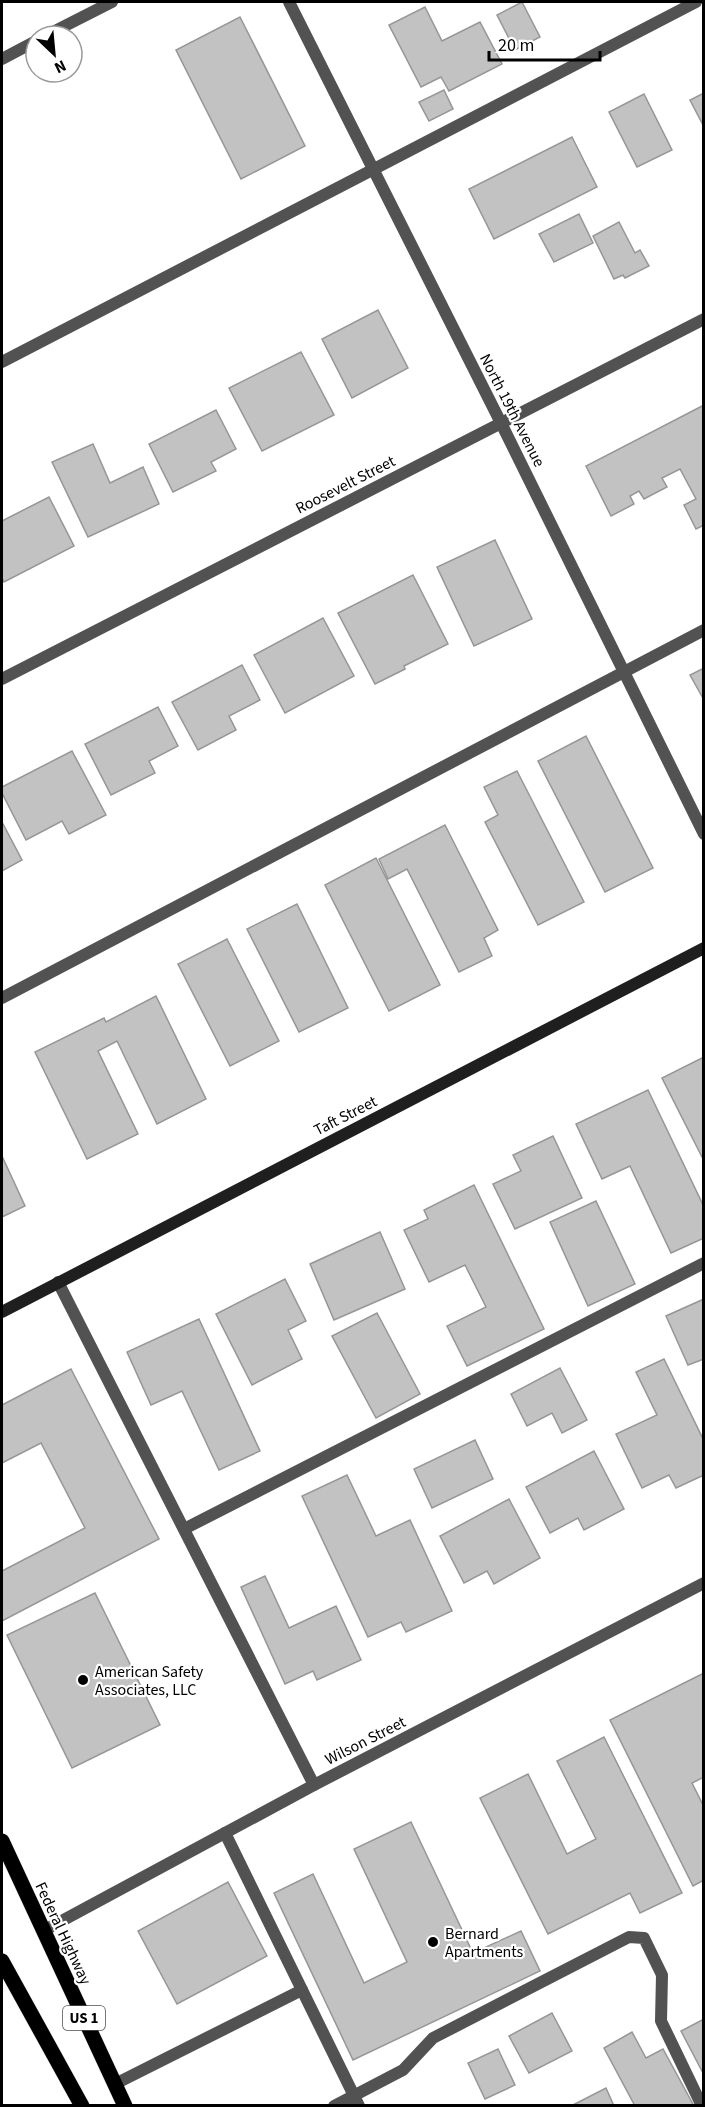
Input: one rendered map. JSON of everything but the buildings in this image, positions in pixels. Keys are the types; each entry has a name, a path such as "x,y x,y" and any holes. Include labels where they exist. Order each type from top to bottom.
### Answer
{"main road":[{"name":"Federal Highway","path":"2,1841 125,2106"},
{"name":"US 1","path":"2,1963 82,2106"}],"street":[{"path":"69,24 112,2"},
{"name":"North 19th Avenue","path":"289,2 704,834"},
{"path":"2,362 696,2"},
{"path":"2,59 24,47"},
{"name":"Roosevelt Street","path":"2,679 704,319"},
{"path":"2,998 704,630"},
{"name":"Taft Street","path":"2,1312 704,948"},
{"path":"184,1529 704,1263"},
{"path":"58,1282 314,1785"},
{"name":"Wilson Street","path":"43,1931 314,1785 704,1582"},
{"path":"225,1833 357,2100"},
{"path":"334,2106 357,2100 404,2070 433,2037 629,1937 644,1938 662,1975 661,2021 702,2106"},
{"path":"115,2084 302,1990"}],"place":[{"name":"American Safety Associates, LLC","path":"83,1680"},
{"name":"Bernard Apartments","path":"433,1942"}]}
